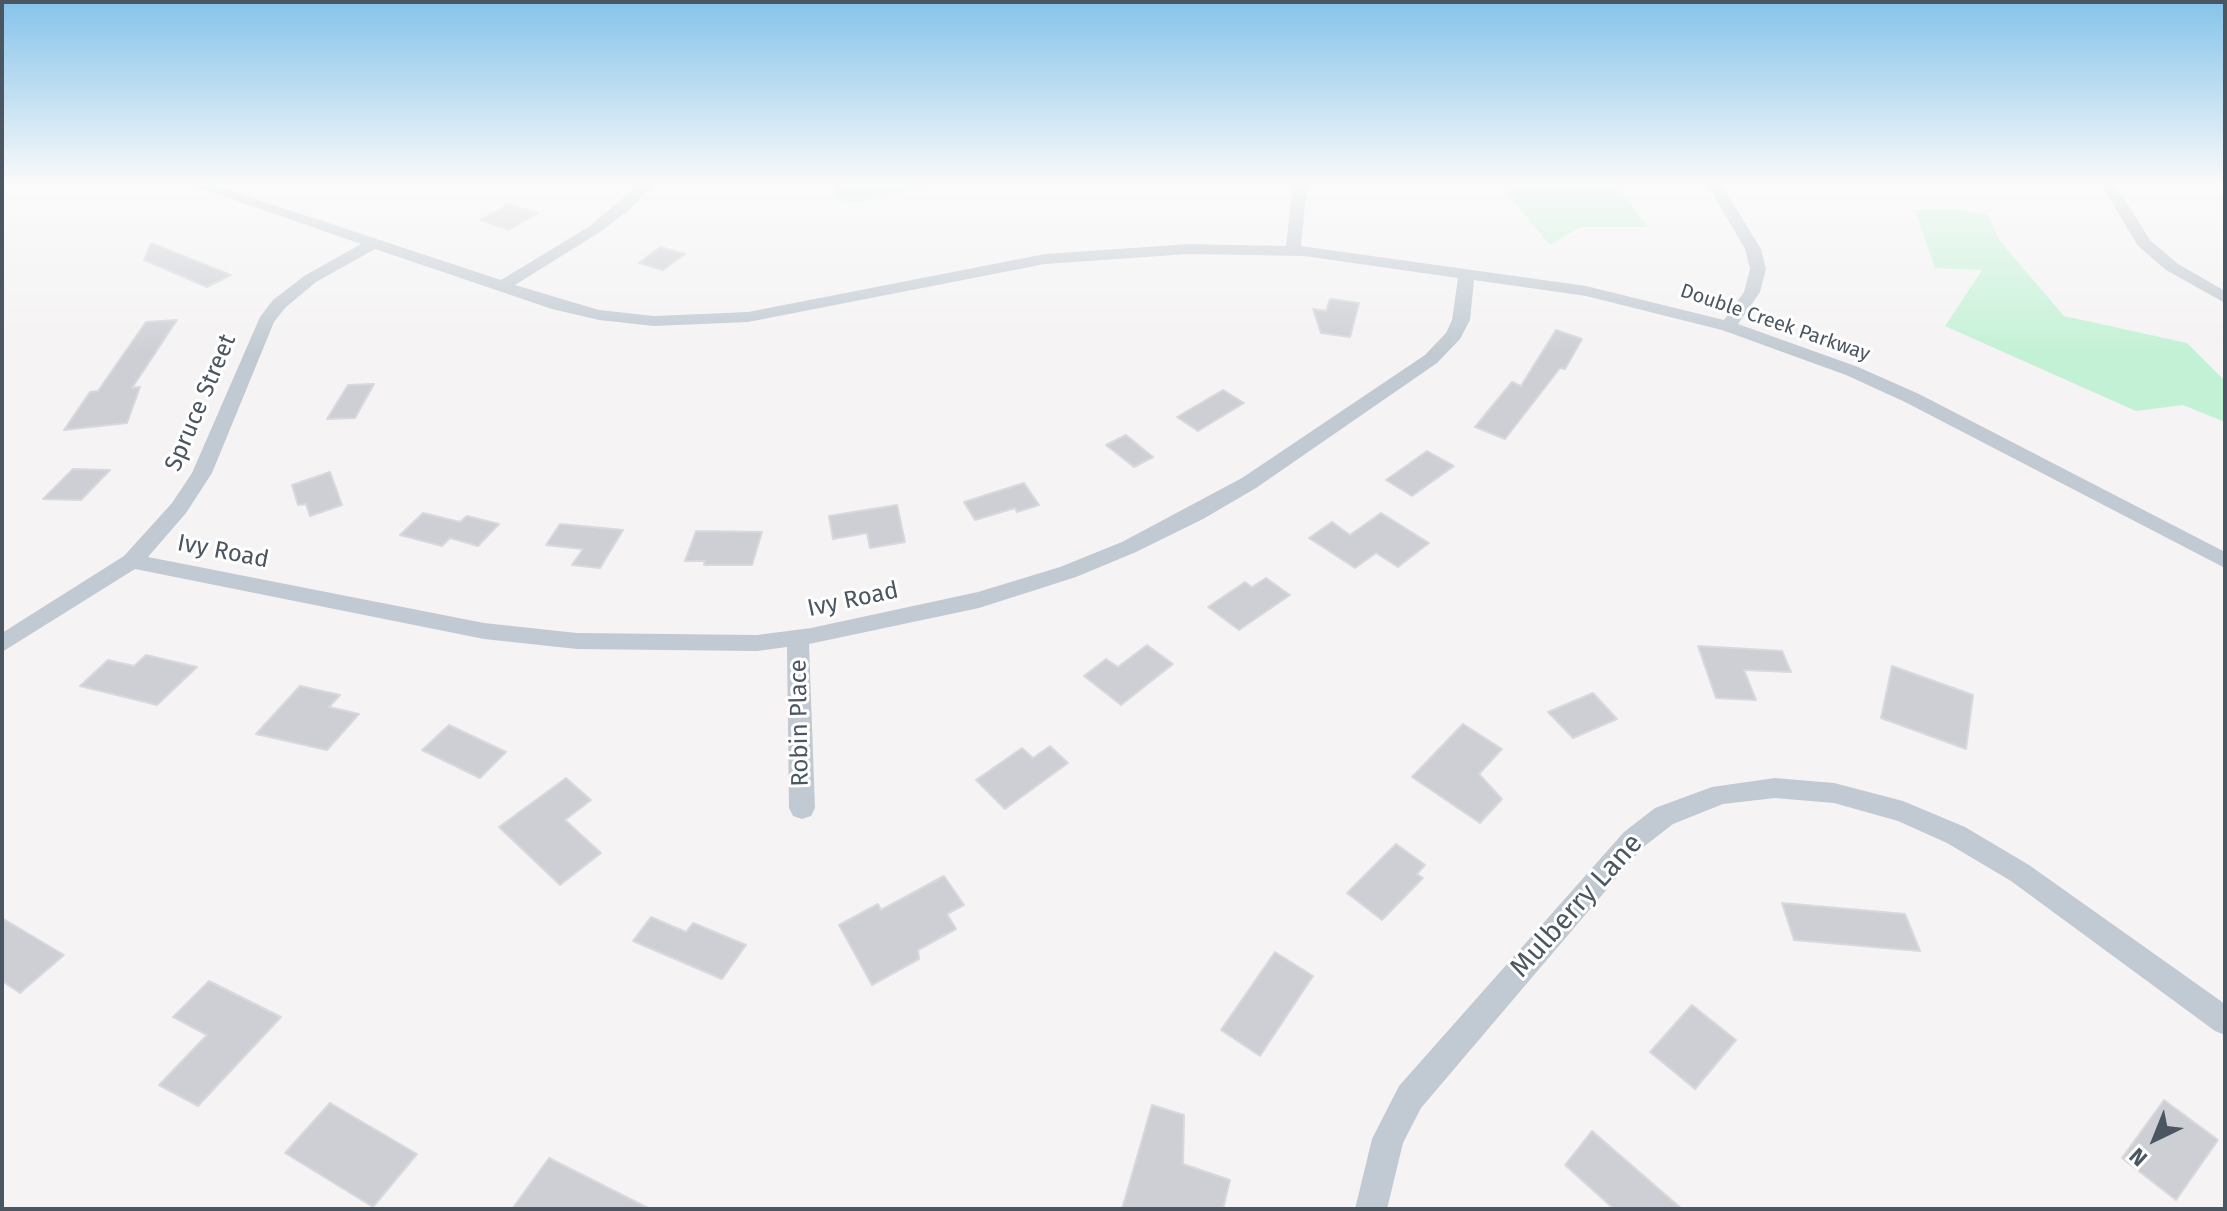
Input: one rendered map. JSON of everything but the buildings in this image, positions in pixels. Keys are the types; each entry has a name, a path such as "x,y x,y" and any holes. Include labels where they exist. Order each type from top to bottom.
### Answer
{"street":[{"name":"Double Creek Parkway","path":"363,241 558,305 599,315 654,321 711,320 781,312 1045,259 1139,250 1293,250 1586,291 1728,326 1852,371 1912,398 2225,561"},
{"path":"503,286 576,241"},
{"path":"1293,250 1294,241"},
{"path":"1728,326 1752,292 1758,269 1748,241"},
{"path":"2142,241 2172,267 2225,298"},
{"name":"Spruce Street","path":"2,644 132,561 179,508 202,473 266,321 279,304 310,279 373,244"},
{"name":"Ivy Road","path":"132,561 500,633 577,641 757,643 798,638 979,600 1068,572 1196,514 1249,483 1431,359 1454,335 1461,320 1467,273"},
{"name":"Robin Place","path":"798,638 802,808"},
{"name":"Mulberry Lane","path":"1371,1209 1388,1139 1410,1097 1427,1074 1639,834 1664,816 1721,794 1775,788 1834,793 1903,812 1956,835 2020,873 2225,1021"}],"green space":[{"path":"1926,241 2000,241 2064,316 2187,343 2225,381 2225,422 2183,405 2136,411 1945,326 1982,270 1935,268"}]}
